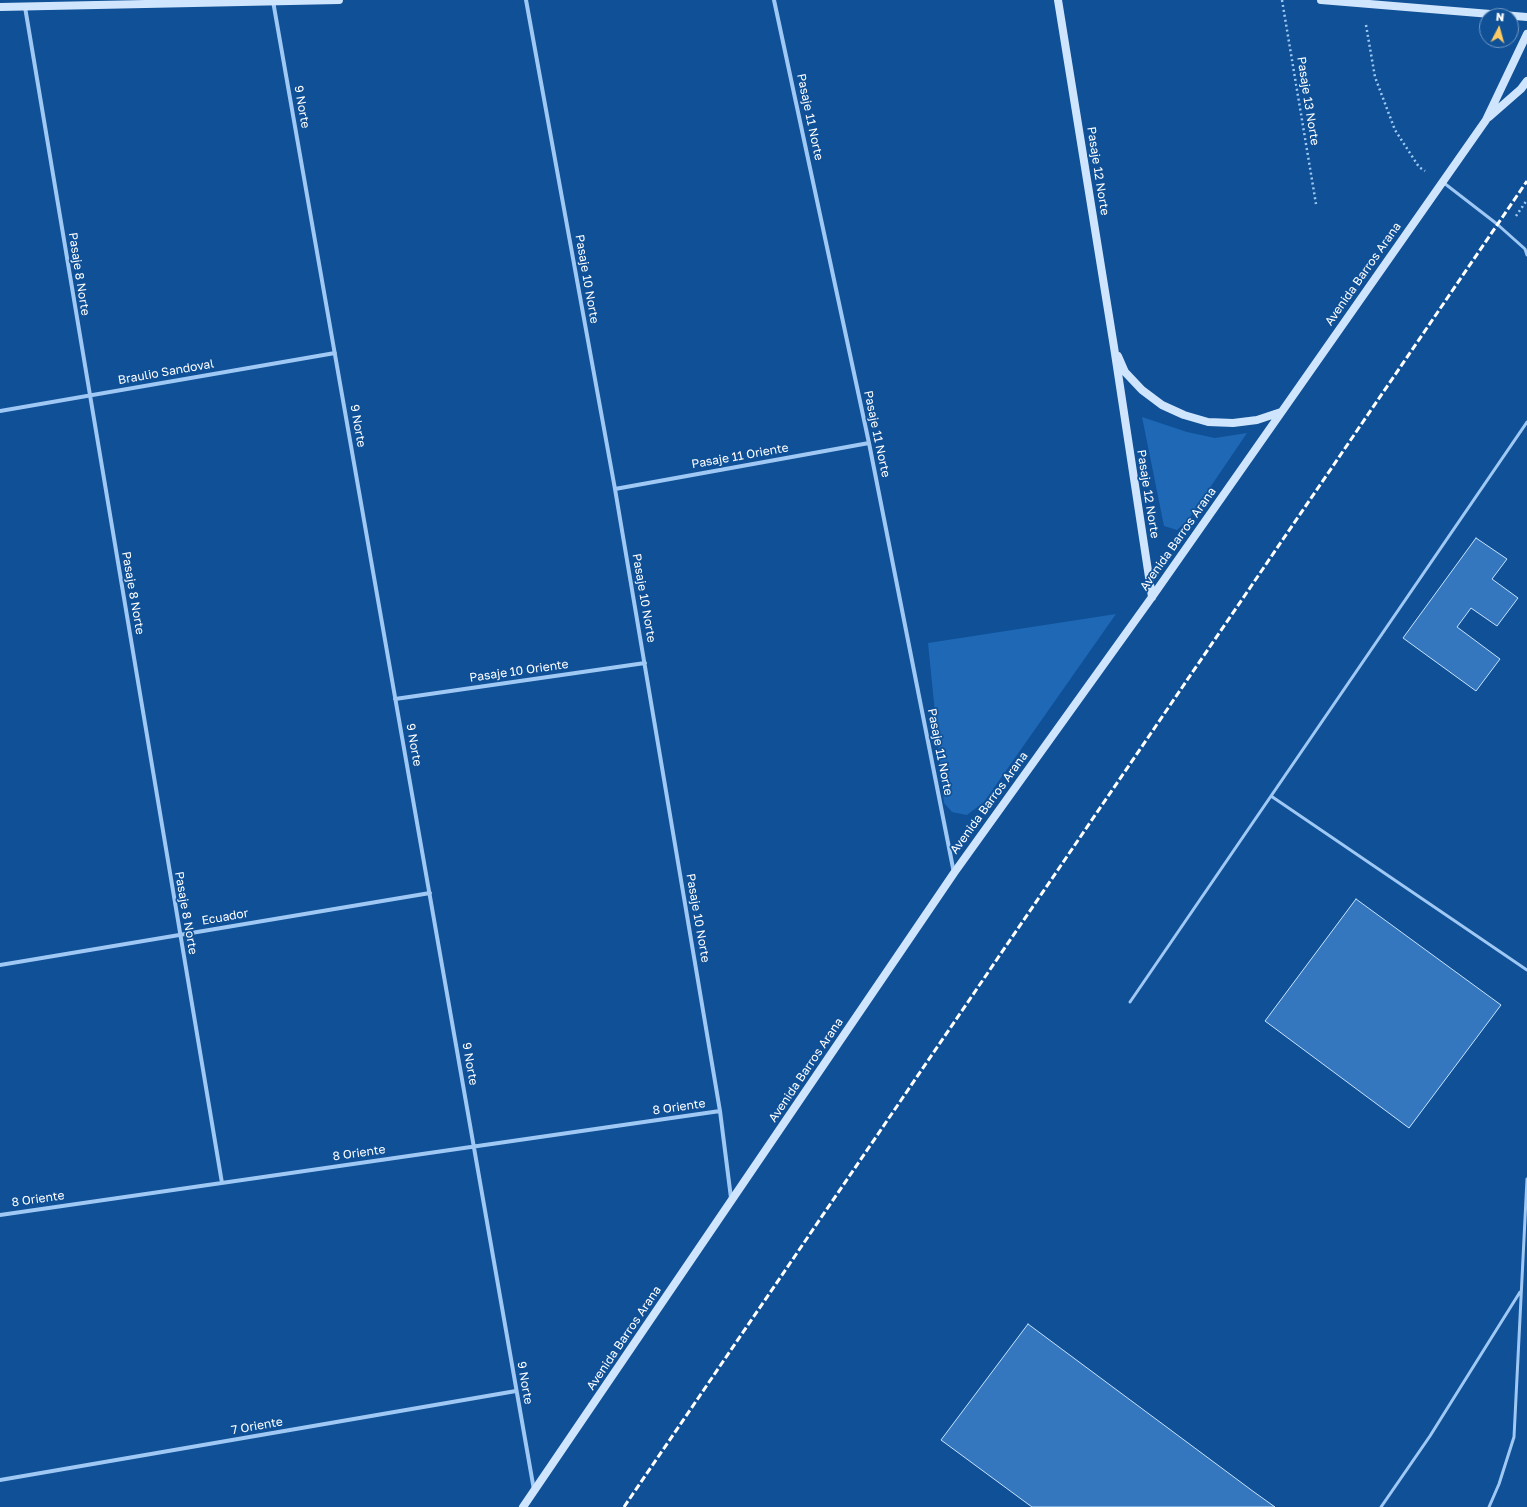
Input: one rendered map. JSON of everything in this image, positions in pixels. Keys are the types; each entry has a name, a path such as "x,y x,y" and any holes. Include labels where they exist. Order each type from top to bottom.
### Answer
{"main road":[{"path":"0,7 88,3 339,0"},
{"name":"Pasaje 12 Norte","path":"1058,0 1114,346 1152,597"},
{"path":"1321,0 1527,17"},
{"name":"Avenida Barros Arana","path":"523,1507 732,1202 954,873 1152,597 1486,120 1527,34"},
{"name":"Avenida Barros Arana","path":"1486,120 1521,89 1527,81"},
{"name":"Pasaje 12 Norte","path":"1114,346 1125,372 1142,390 1162,405 1184,415 1208,422 1233,423 1257,420 1281,412"}],"street":[{"name":"Pasaje 10 Norte","path":"526,0 615,489 720,1111 732,1202"},
{"name":"Pasaje 11 Norte","path":"774,0 869,443 954,873"},
{"name":"9 Norte","path":"273,1 534,1492"},
{"name":"Pasaje 8 Norte","path":"25,7 222,1183"},
{"name":"Braulio Sandoval","path":"0,411 335,353"},
{"name":"Pasaje 11 Oriente","path":"615,489 869,443"},
{"name":"Pasaje 10 Oriente","path":"395,699 644,663"},
{"name":"Ecuador","path":"0,965 430,893"},
{"name":"8 Oriente","path":"0,1215 720,1111"},
{"name":"7 Oriente","path":"0,1480 516,1391"}],"lane":[{"path":"1442,182 1497,224 1525,249 1527,255"},
{"path":"1130,1002 1527,422"},
{"path":"1271,796 1527,970"},
{"path":"1489,1507 1499,1484 1514,1437 1527,1179"},
{"path":"1381,1507 1430,1436 1521,1291"}],"path":[{"name":"Pasaje 13 Norte","path":"1282,0 1316,204"},
{"path":"1362,4 1375,77 1395,130 1419,167 1442,182"}],"shaded area":[{"path":"1142,417 1187,432 1215,438 1247,433 1188,520 1177,530 1164,526"},
{"path":"1116,614 984,802 967,815 952,812 944,803 928,643"}],"building":[{"path":"1476,538 1507,559 1492,579 1518,598 1497,626 1471,608 1457,627 1500,659 1476,691 1403,638"},
{"path":"1356,899 1501,1005 1409,1128 1265,1021"},
{"path":"1028,1324 1275,1507 1032,1507 941,1440"}],"railway":[{"path":"624,1507 1527,181"}]}
